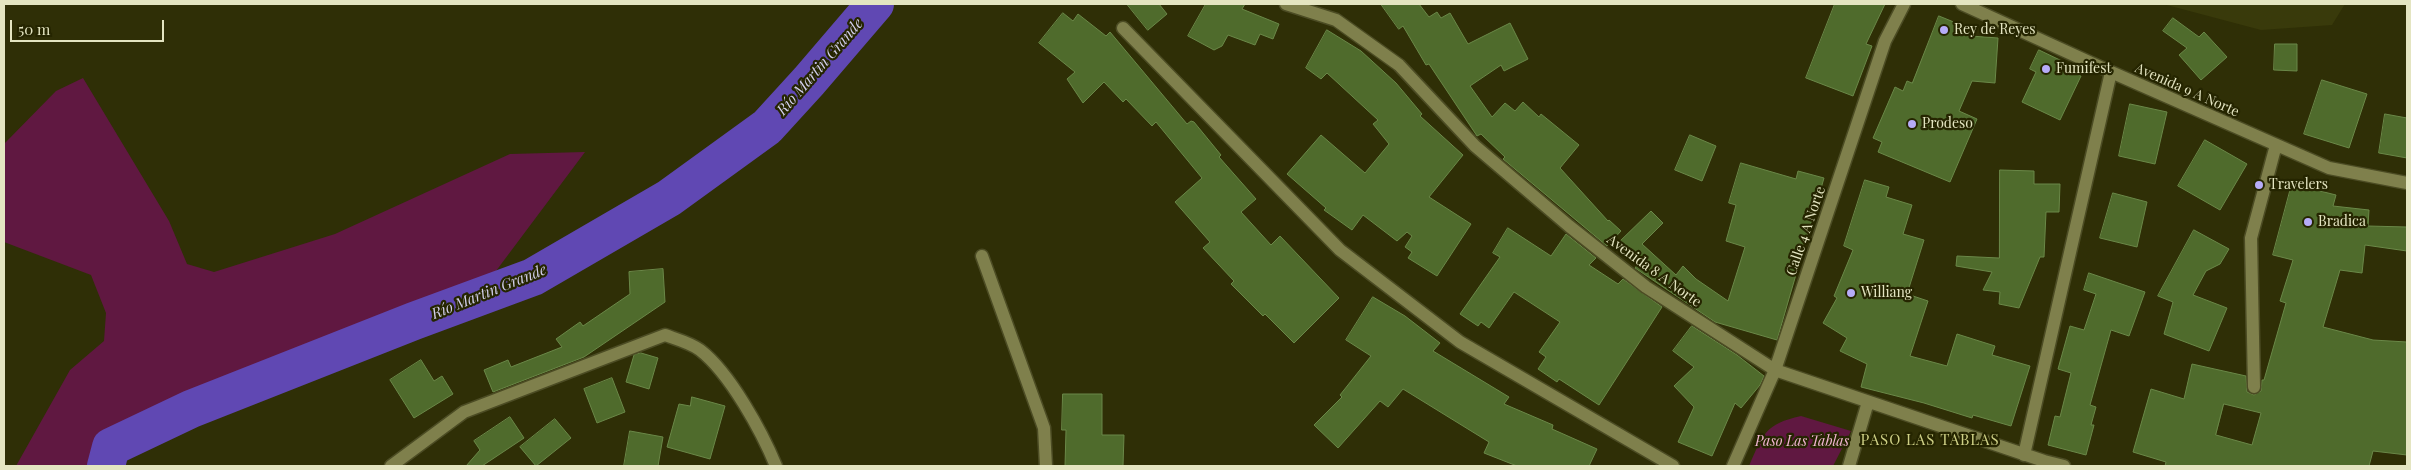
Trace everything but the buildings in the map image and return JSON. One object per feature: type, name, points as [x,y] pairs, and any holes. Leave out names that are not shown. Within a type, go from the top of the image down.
[{"type":"street","name":"Avenida 8 A Norte","points":[[1286,4],[1336,20],[1399,65],[1476,146],[1569,226],[1646,287],[1775,370],[2024,455],[2064,466]]},
{"type":"street","name":"Calle 4 A Norte","points":[[1733,466],[1775,370],[1886,41],[1904,4]]},
{"type":"street","name":"Avenida 9 A Norte","points":[[1962,4],[2110,72],[2329,168],[2407,183]]},
{"type":"street","points":[[1123,28],[1340,250],[1460,342],[1673,466]]},
{"type":"street","points":[[2024,455],[2110,72]]},
{"type":"street","points":[[2254,387],[2251,238],[2276,145]]},
{"type":"street","points":[[982,256],[1044,428],[1046,466]]},
{"type":"street","points":[[391,466],[464,412],[665,335],[700,350],[730,383],[765,439],[776,466]]},
{"type":"street","points":[[1848,466],[1868,402]]},
{"type":"shaded area","points":[[2163,4],[2345,4],[2332,25],[2261,30]]},
{"type":"green space","points":[[83,78],[169,221],[187,264],[214,272],[335,234],[510,154],[585,152],[487,283],[109,443],[116,466],[16,466],[70,370],[104,341],[106,313],[91,275],[4,242],[4,144],[56,91]]},
{"type":"green space","name":"Paso Las Tablas","points":[[1801,416],[1851,431],[1833,466],[1749,466],[1762,438],[1772,427]]},
{"type":"waterway","name":"Río Martin Grande","points":[[106,466],[111,447],[191,409],[414,321],[533,277],[669,198],[767,127],[875,4]]},
{"type":"place","name":"Rey de Reyes","points":[[1944,30]]},
{"type":"place","name":"Fumifest","points":[[2046,69]]},
{"type":"place","name":"Prodeso","points":[[1912,124]]},
{"type":"place","name":"Travelers","points":[[2259,185]]},
{"type":"place","name":"Bradica","points":[[2308,222]]},
{"type":"place","name":"Williang","points":[[1851,293]]},
{"type":"district","name":"PASO LAS TABLAS","points":[[1930,440]]}]
